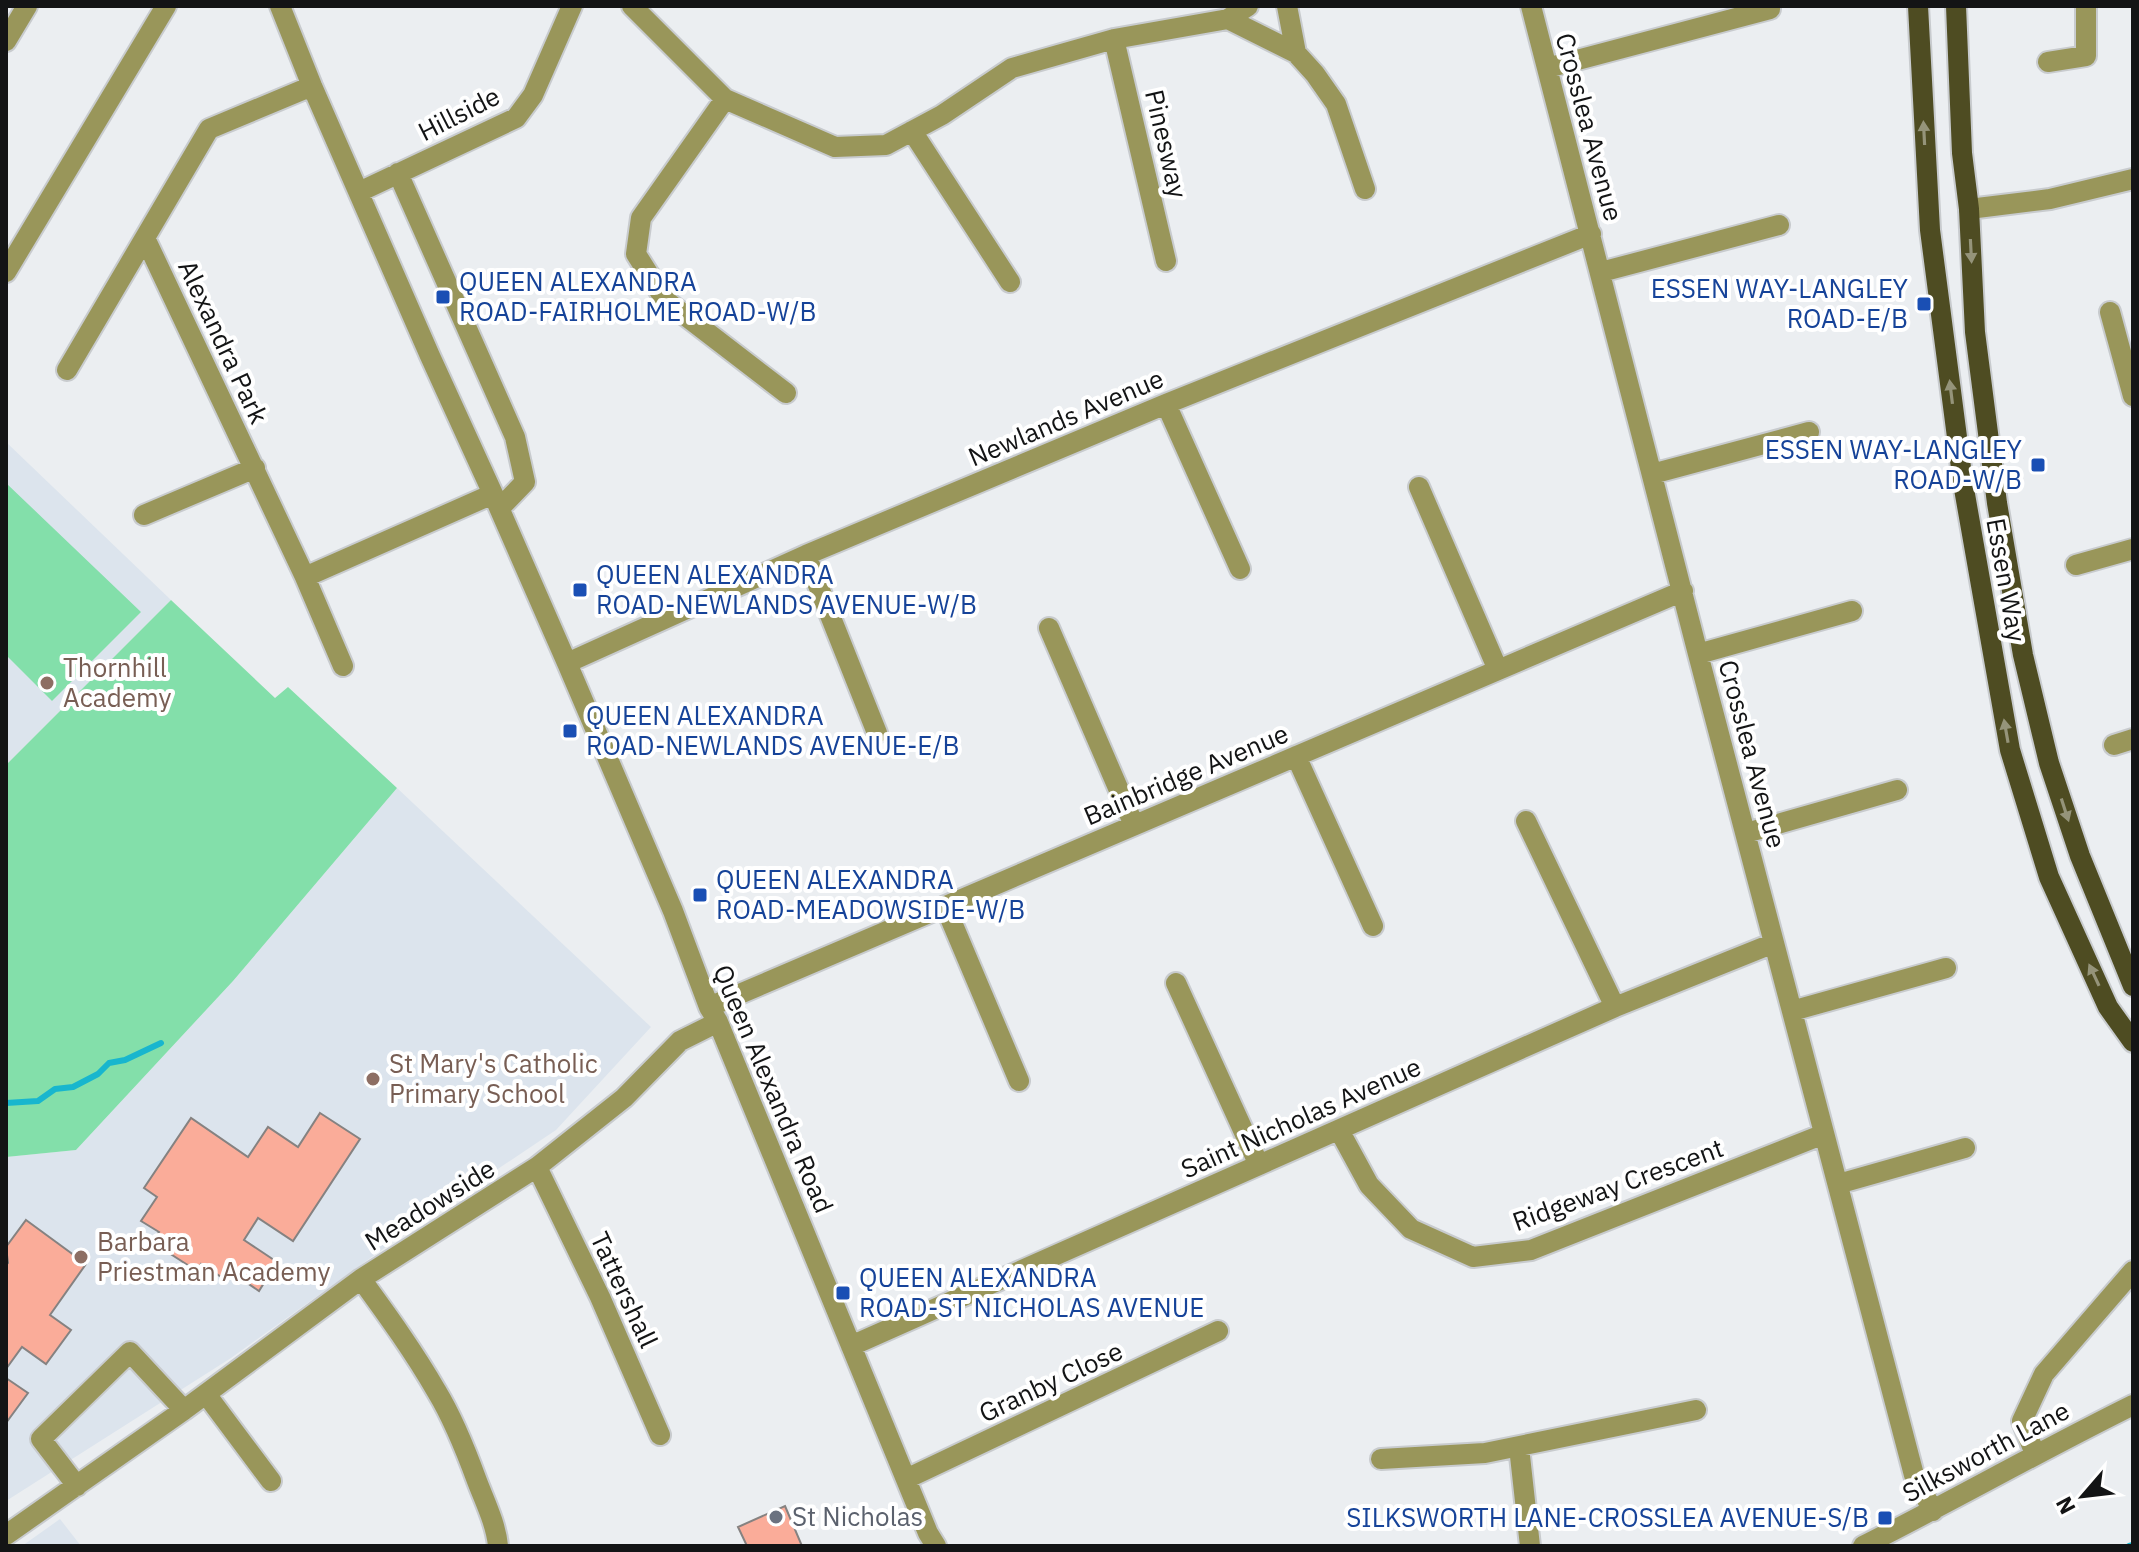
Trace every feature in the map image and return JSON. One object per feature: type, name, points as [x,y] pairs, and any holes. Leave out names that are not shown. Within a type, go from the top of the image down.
[{"type":"main road","name":"Essen Way","points":[[1918,6],[1930,230],[1963,483],[2010,750],[2049,877],[2108,1007],[2133,1042]]},
{"type":"main road","name":"Essen Way","points":[[1956,6],[1962,153],[1969,209],[1975,332],[1997,503],[2023,655],[2049,763],[2076,842],[2133,986]]},
{"type":"street","points":[[6,41],[27,6]]},
{"type":"street","points":[[6,272],[166,6]]},
{"type":"street","name":"Queen Alexandra Road","points":[[280,6],[312,86],[673,911],[931,1542]]},
{"type":"street","name":"Hillside","points":[[359,192],[516,118],[533,95],[572,6]]},
{"type":"street","points":[[632,6],[725,99],[835,147],[886,145],[942,115],[1012,68],[1114,39],[1228,19],[1248,6]]},
{"type":"street","points":[[1287,6],[1296,53]]},
{"type":"street","name":"Crosslea Avenue","points":[[1531,6],[1914,1475],[1933,1511]]},
{"type":"street","points":[[2048,62],[2086,56],[2086,6]]},
{"type":"street","points":[[1547,68],[1770,9]]},
{"type":"street","points":[[1228,19],[1296,53],[1315,74],[1336,104],[1365,189]]},
{"type":"street","name":"Pinesway","points":[[1114,39],[1166,261]]},
{"type":"street","name":"Alexandra Park","points":[[67,370],[209,129],[312,86]]},
{"type":"street","points":[[725,99],[641,218],[636,254],[665,300],[786,393]]},
{"type":"street","points":[[912,131],[1010,282]]},
{"type":"street","points":[[305,577],[496,501],[525,482],[515,437],[398,173]]},
{"type":"street","points":[[1969,209],[2050,199],[2133,179]]},
{"type":"street","points":[[1601,272],[1779,225]]},
{"type":"street","name":"Newlands Avenue","points":[[567,663],[806,555],[1166,404],[1591,234]]},
{"type":"street","name":"Alexandra Park","points":[[145,238],[255,468],[343,666]]},
{"type":"street","points":[[2110,312],[2130,371],[2133,396]]},
{"type":"street","points":[[1166,404],[1240,569]]},
{"type":"street","points":[[1652,474],[1809,432]]},
{"type":"street","points":[[144,515],[255,468]]},
{"type":"street","points":[[1419,487],[1498,670]]},
{"type":"street","points":[[2076,565],[2133,549]]},
{"type":"street","points":[[806,555],[877,733]]},
{"type":"street","name":"Bainbridge Avenue","points":[[713,1014],[945,906],[1683,591]]},
{"type":"street","points":[[1698,654],[1852,611]]},
{"type":"street","points":[[1049,628],[1134,825]]},
{"type":"street","points":[[1296,756],[1373,926]]},
{"type":"street","points":[[1746,833],[1897,790]]},
{"type":"street","points":[[1526,821],[1615,1007]]},
{"type":"street","points":[[945,906],[1019,1081]]},
{"type":"street","name":"Saint Nicholas Avenue","points":[[851,1346],[1615,1007],[1774,943]]},
{"type":"street","points":[[1792,1011],[1946,968]]},
{"type":"street","points":[[1176,983],[1259,1165]]},
{"type":"street","name":"Meadowside","points":[[6,1535],[184,1410],[361,1279],[537,1167],[624,1098],[680,1041],[713,1014]]},
{"type":"street","name":"Ridgeway Crescent","points":[[1339,1130],[1369,1185],[1411,1229],[1473,1257],[1531,1250],[1824,1134]]},
{"type":"street","points":[[1838,1184],[1965,1148]]},
{"type":"street","name":"Tattershall","points":[[537,1167],[600,1297],[660,1435]]},
{"type":"street","points":[[2035,1454],[2022,1421],[2044,1374],[2133,1271]]},
{"type":"street","points":[[361,1279],[439,1394],[461,1440],[498,1546]]},
{"type":"street","name":"Granby Close","points":[[906,1479],[1218,1331]]},
{"type":"street","points":[[77,1486],[41,1439],[130,1352],[184,1410]]},
{"type":"street","points":[[206,1394],[271,1481]]},
{"type":"street","name":"Silksworth Lane","points":[[1863,1546],[2133,1405]]},
{"type":"street","points":[[1381,1459],[1485,1453],[1696,1410]]},
{"type":"street","points":[[1519,1447],[1530,1546]]},
{"type":"shaded area","name":"Thornhill Academy","points":[[6,442],[171,600],[6,765]]},
{"type":"shaded area","name":"St Mary's Catholic Primary School","points":[[397,788],[651,1027],[556,1130],[450,1201],[231,1358],[6,1501],[6,1157],[76,1150],[233,981]]},
{"type":"shaded area","points":[[60,1519],[81,1546],[22,1546]]},
{"type":"green space","points":[[6,483],[141,612],[52,701],[6,655]]},
{"type":"green space","points":[[171,600],[275,698],[288,687],[397,788],[233,981],[76,1150],[6,1157],[6,765]]},
{"type":"building","name":"St Mary's Catholic Primary School","points":[[320,1113],[360,1139],[293,1241],[258,1218],[244,1240],[277,1262],[259,1291],[228,1270],[223,1278],[201,1264],[197,1271],[152,1242],[159,1232],[141,1221],[157,1197],[144,1188],[191,1118],[248,1157],[268,1127],[298,1147]]},
{"type":"building","points":[[26,1220],[86,1264],[50,1315],[71,1330],[46,1364],[22,1347],[6,1369],[6,1247]]},
{"type":"building","points":[[6,1378],[28,1393],[6,1423]]},
{"type":"building","name":"St Nicholas","points":[[785,1506],[802,1546],[747,1546],[738,1527]]},
{"type":"waterway","points":[[6,1103],[38,1101],[55,1089],[73,1087],[98,1074],[109,1063],[125,1060],[161,1043]]},
{"type":"waterway","points":[[2129,1546],[2133,1545]]},
{"type":"place","name":"QUEEN ALEXANDRA ROAD-FAIRHOLME ROAD-W/B","points":[[443,297]]},
{"type":"place","name":"ESSEN WAY-LANGLEY ROAD-E/B","points":[[1924,304]]},
{"type":"place","name":"ESSEN WAY-LANGLEY ROAD-W/B","points":[[2038,465]]},
{"type":"place","name":"QUEEN ALEXANDRA ROAD-NEWLANDS AVENUE-W/B","points":[[580,590]]},
{"type":"place","name":"Thornhill Academy","points":[[47,683]]},
{"type":"place","name":"QUEEN ALEXANDRA ROAD-NEWLANDS AVENUE-E/B","points":[[570,731]]},
{"type":"place","name":"QUEEN ALEXANDRA ROAD-MEADOWSIDE-W/B","points":[[700,895]]},
{"type":"place","name":"St Mary's Catholic Primary School","points":[[373,1079]]},
{"type":"place","name":"Barbara Priestman Academy","points":[[81,1257]]},
{"type":"place","name":"QUEEN ALEXANDRA ROAD-ST NICHOLAS AVENUE","points":[[843,1293]]},
{"type":"place","name":"St Nicholas","points":[[776,1517]]},
{"type":"place","name":"SILKSWORTH LANE-CROSSLEA AVENUE-S/B","points":[[1885,1518]]}]
